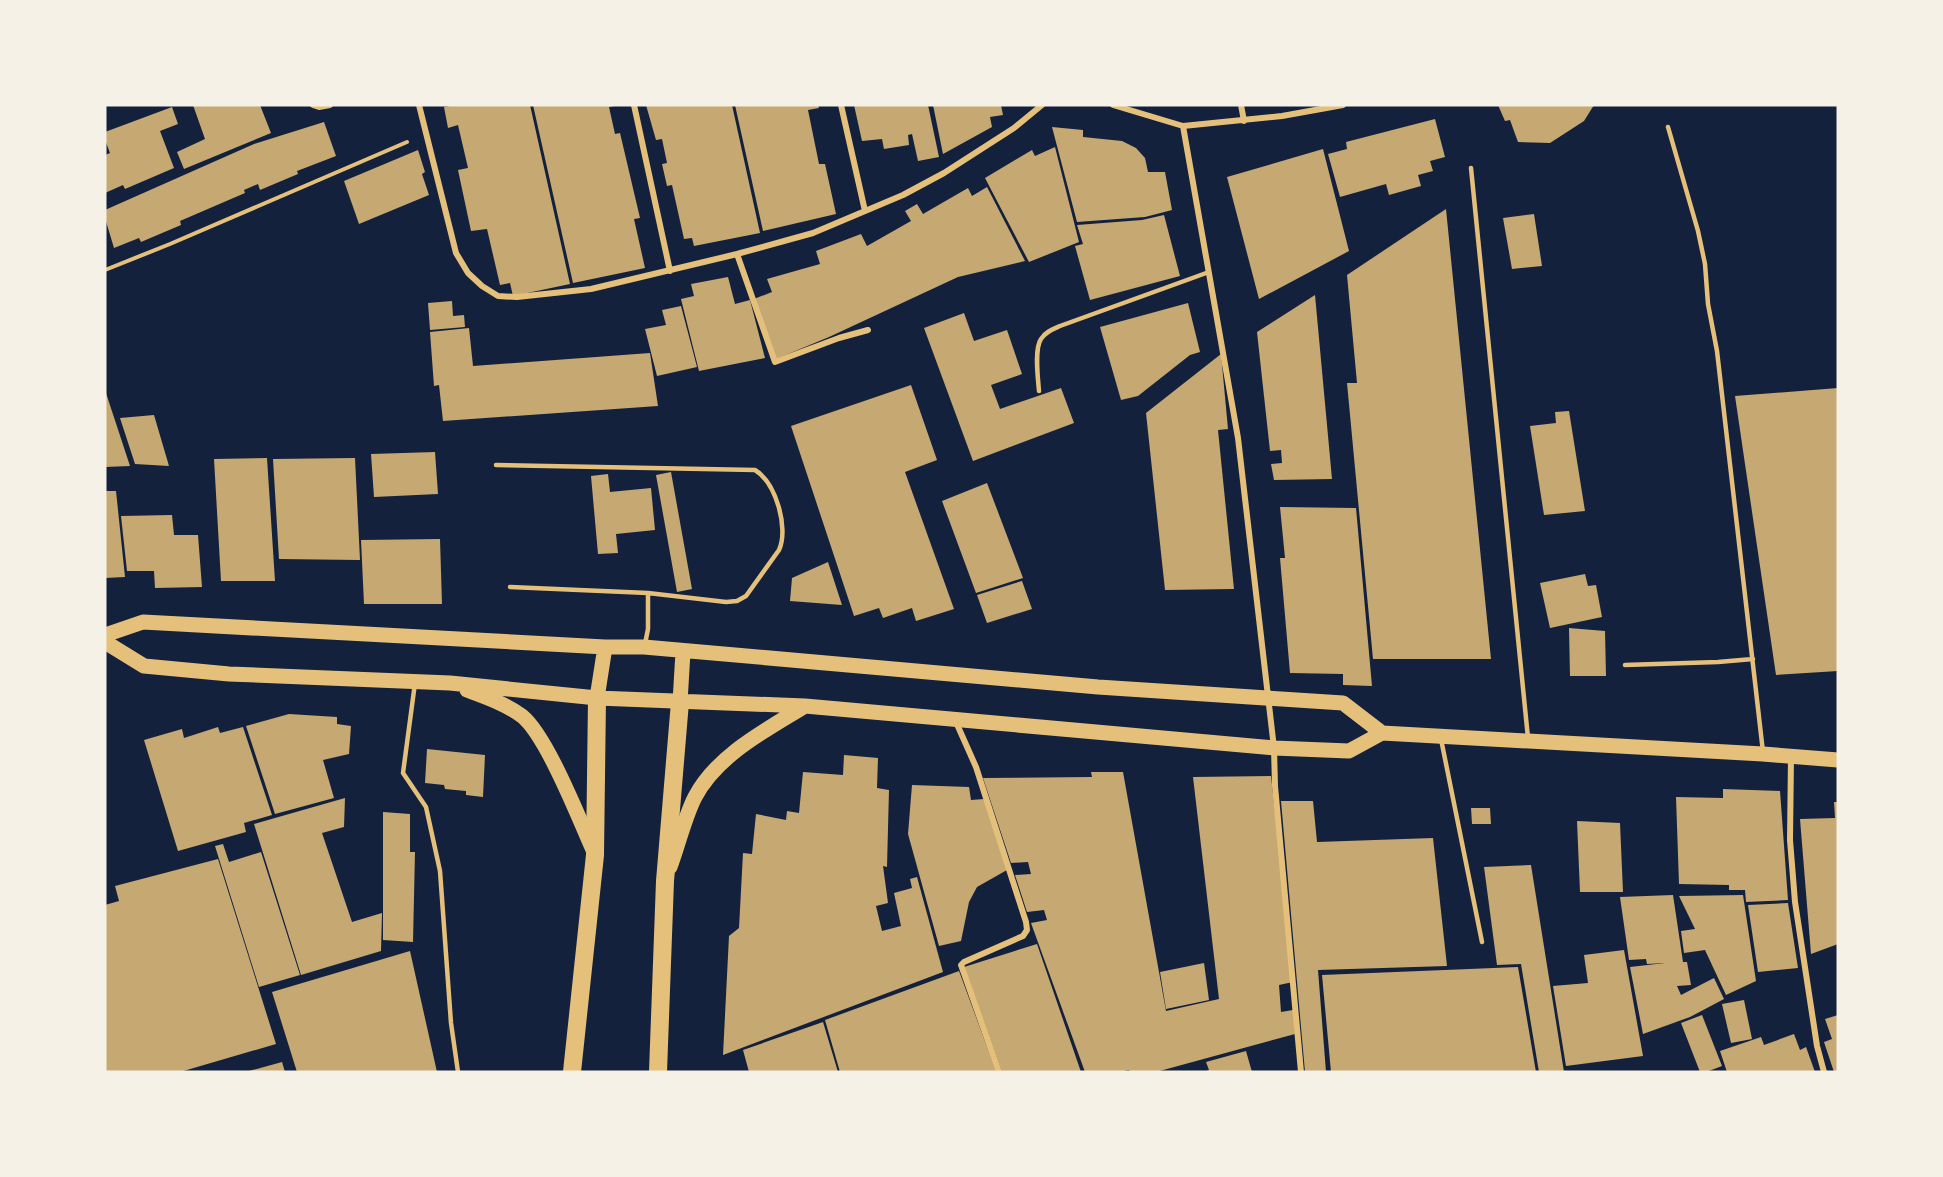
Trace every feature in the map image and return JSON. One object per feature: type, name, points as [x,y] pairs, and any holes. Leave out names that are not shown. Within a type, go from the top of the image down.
[{"type":"highway","points":[[572,1072],[595,855],[597,698]]},
{"type":"highway","points":[[660,1071],[665,881],[680,702]]},
{"type":"main road","points":[[105,634],[143,622],[605,647],[644,647],[1098,687],[1342,703],[1382,732],[1838,760]]},
{"type":"main road","points":[[105,642],[144,666],[229,674],[450,683],[597,698],[805,706],[1274,748],[1349,751],[1382,732]]},
{"type":"main road","points":[[597,698],[605,647]]},
{"type":"main road","points":[[680,702],[683,652]]},
{"type":"main road","points":[[450,683],[502,704],[524,718],[542,742],[595,855]]},
{"type":"main road","points":[[665,881],[695,797],[717,766],[744,745],[805,706]]},
{"type":"street","points":[[313,105],[319,107],[330,105]]},
{"type":"street","points":[[419,105],[456,253],[468,273],[482,286],[498,296],[517,297],[591,289],[737,254],[813,232],[903,195],[944,173],[1014,128],[1042,105]]},
{"type":"street","points":[[634,105],[670,271]]},
{"type":"street","points":[[841,105],[865,212]]},
{"type":"street","points":[[1113,105],[1183,126],[1244,121],[1342,105]]},
{"type":"street","points":[[1241,105],[1244,121]]},
{"type":"street","points":[[1183,126],[1238,438],[1274,748],[1275,786],[1301,1072]]},
{"type":"street","points":[[737,254],[775,362],[839,338],[868,330]]},
{"type":"street","points":[[954,719],[984,789],[1026,922],[1027,930],[1023,936],[964,962],[962,965],[999,1072]]},
{"type":"street","points":[[1791,756],[1790,840],[1795,902],[1817,1046],[1824,1072]]},
{"type":"lane","points":[[1668,127],[1698,231],[1705,264],[1763,754]]},
{"type":"lane","points":[[1471,168],[1528,741]]},
{"type":"lane","points":[[1039,391],[1037,347],[1048,332],[1209,272]]},
{"type":"lane","points":[[496,465],[755,470],[773,490],[783,531],[783,541],[779,550],[746,596],[737,601],[726,602],[648,593],[510,587]]},
{"type":"lane","points":[[644,647],[648,629],[648,593]]},
{"type":"lane","points":[[1625,665],[1753,659]]},
{"type":"lane","points":[[416,681],[403,773],[426,807],[440,871],[451,1023],[458,1072]]},
{"type":"lane","points":[[1441,736],[1482,942]]},
{"type":"path","points":[[105,270],[426,133]]},
{"type":"building","points":[[193,105],[260,105],[271,133],[184,169],[177,152],[205,139]]},
{"type":"building","points":[[530,105],[570,284],[513,296],[510,283],[500,285],[487,229],[471,231],[458,170],[468,168],[458,125],[448,128],[444,107]]},
{"type":"building","points":[[533,105],[614,105],[609,107],[615,134],[620,133],[640,218],[634,219],[645,268],[573,283]]},
{"type":"building","points":[[646,105],[732,105],[760,233],[694,246],[692,238],[684,239],[672,185],[667,186],[662,164],[667,163],[662,139],[656,140]]},
{"type":"building","points":[[735,105],[818,105],[819,108],[808,110],[819,164],[825,164],[836,214],[763,231]]},
{"type":"building","points":[[854,105],[928,105],[939,157],[918,161],[912,134],[908,135],[909,145],[884,149],[882,139],[862,141]]},
{"type":"building","points":[[933,105],[1001,105],[1003,115],[990,117],[992,127],[943,154]]},
{"type":"building","points":[[1498,105],[1594,105],[1584,121],[1550,143],[1518,142],[1510,120],[1505,121]]},
{"type":"building","points":[[172,107],[178,124],[160,131],[174,168],[125,189],[123,185],[105,193],[105,155],[110,153],[105,140],[105,132]]},
{"type":"building","points":[[1435,119],[1445,157],[1430,161],[1433,171],[1418,175],[1421,186],[1389,195],[1386,184],[1340,197],[1328,154],[1347,149],[1346,142]]},
{"type":"building","points":[[324,122],[336,156],[297,171],[298,174],[260,190],[258,184],[244,190],[245,193],[180,221],[181,225],[141,242],[139,238],[114,248],[105,218],[105,210],[254,144]]},
{"type":"building","points":[[1052,127],[1083,130],[1083,137],[1122,141],[1136,148],[1145,158],[1148,172],[1165,172],[1172,210],[1145,217],[1077,222]]},
{"type":"building","points":[[1055,147],[1079,242],[1029,262],[985,178],[1032,150],[1035,156]]},
{"type":"building","points":[[1323,149],[1349,251],[1259,299],[1227,177]]},
{"type":"building","points":[[418,150],[425,172],[422,174],[429,195],[359,224],[344,181]]},
{"type":"building","points":[[987,187],[1025,261],[958,277],[776,359],[754,299],[772,292],[767,279],[820,264],[816,251],[861,234],[867,246],[911,221],[905,211],[917,204],[923,214],[968,188],[972,196]]},
{"type":"building","points":[[1446,209],[1491,659],[1373,659],[1347,383],[1357,383],[1347,275]]},
{"type":"building","points":[[1534,214],[1542,266],[1512,269],[1503,218]]},
{"type":"building","points":[[1164,215],[1180,276],[1090,300],[1075,246],[1083,244],[1077,225],[1142,220]]},
{"type":"building","points":[[728,277],[735,304],[750,300],[765,358],[699,371],[681,299],[694,296],[691,284]]},
{"type":"building","points":[[1315,295],[1332,479],[1274,480],[1271,464],[1282,463],[1281,450],[1270,451],[1257,332]]},
{"type":"building","points":[[452,301],[453,316],[464,315],[465,327],[430,330],[428,303]]},
{"type":"building","points":[[1188,303],[1200,352],[1190,355],[1138,396],[1121,400],[1100,327]]},
{"type":"building","points":[[681,306],[697,367],[657,376],[645,329],[666,325],[662,310]]},
{"type":"building","points":[[964,313],[974,341],[1007,330],[1022,374],[991,385],[1000,409],[1061,388],[1074,423],[973,461],[924,328]]},
{"type":"building","points":[[469,328],[473,366],[650,353],[658,406],[443,421],[439,385],[434,386],[430,332]]},
{"type":"building","points":[[1221,354],[1228,429],[1218,430],[1234,589],[1165,590],[1146,413]]},
{"type":"building","points":[[911,385],[937,460],[905,472],[954,609],[916,621],[912,608],[883,618],[879,608],[854,616],[791,426]]},
{"type":"building","points":[[1838,388],[1838,671],[1776,675],[1735,396]]},
{"type":"building","points":[[105,390],[130,466],[105,467]]},
{"type":"building","points":[[1569,411],[1585,511],[1544,515],[1530,426],[1556,423],[1555,412]]},
{"type":"building","points":[[154,415],[169,466],[135,464],[120,418]]},
{"type":"building","points":[[435,452],[438,494],[374,497],[371,454]]},
{"type":"building","points":[[267,458],[275,581],[221,581],[214,459]]},
{"type":"building","points":[[355,458],[360,560],[279,559],[273,459]]},
{"type":"building","points":[[671,472],[692,589],[677,592],[656,475]]},
{"type":"building","points":[[608,474],[610,492],[651,488],[655,530],[616,534],[618,553],[598,554],[591,476]]},
{"type":"building","points":[[987,483],[1023,578],[976,593],[942,501]]},
{"type":"building","points":[[105,491],[116,491],[125,577],[105,578]]},
{"type":"building","points":[[1280,507],[1356,508],[1372,686],[1343,685],[1343,674],[1290,673],[1280,558],[1285,558]]},
{"type":"building","points":[[172,515],[174,535],[198,535],[202,587],[155,588],[154,571],[127,571],[121,516]]},
{"type":"building","points":[[440,539],[442,604],[364,604],[361,540]]},
{"type":"building","points":[[828,562],[842,605],[790,601],[792,578]]},
{"type":"building","points":[[1585,574],[1588,586],[1596,585],[1602,617],[1550,628],[1540,583]]},
{"type":"building","points":[[1022,581],[1032,609],[987,623],[977,595]]},
{"type":"building","points":[[1569,628],[1605,631],[1606,676],[1570,676]]},
{"type":"building","points":[[289,714],[337,717],[337,724],[351,726],[349,754],[323,760],[334,798],[275,814],[246,726]]},
{"type":"building","points":[[218,727],[220,733],[243,727],[272,815],[244,823],[246,832],[178,851],[144,740],[182,729],[184,738]]},
{"type":"building","points":[[427,749],[485,755],[483,797],[466,795],[466,791],[445,789],[444,785],[425,783]]},
{"type":"building","points":[[844,755],[878,758],[877,788],[889,790],[887,867],[883,866],[888,903],[876,906],[882,931],[901,926],[894,893],[912,888],[910,879],[917,877],[943,972],[723,1055],[729,936],[739,928],[743,853],[752,854],[756,814],[786,820],[787,811],[799,813],[803,772],[843,775]]},
{"type":"building","points":[[1091,772],[1123,772],[1166,1011],[1219,999],[1193,777],[1271,776],[1293,982],[1279,985],[1281,1012],[1293,1010],[1295,1034],[1156,1072],[1130,1072],[1129,1070],[1085,1072],[1031,923],[1047,920],[1044,910],[1027,912],[1015,875],[1031,874],[1028,862],[1011,863],[983,778],[1092,777]]},
{"type":"building","points":[[912,785],[969,787],[971,800],[984,799],[1007,870],[977,887],[969,902],[961,941],[939,946],[908,834]]},
{"type":"building","points":[[1723,789],[1780,791],[1788,900],[1746,902],[1745,890],[1729,890],[1729,885],[1679,884],[1676,797],[1723,798]]},
{"type":"building","points":[[345,798],[344,827],[322,833],[352,922],[382,913],[381,951],[301,975],[254,824]]},
{"type":"building","points":[[1281,801],[1313,801],[1317,842],[1433,838],[1447,966],[1318,970],[1326,1072],[1305,1072]]},
{"type":"building","points":[[1834,802],[1838,802],[1838,944],[1811,954],[1800,819],[1835,818]]},
{"type":"building","points":[[1471,808],[1490,808],[1491,824],[1472,824]]},
{"type":"building","points":[[383,812],[410,814],[410,852],[415,852],[413,942],[383,940]]},
{"type":"building","points":[[1577,821],[1620,823],[1623,892],[1580,892]]},
{"type":"building","points":[[223,844],[229,862],[261,852],[300,975],[259,987],[215,846]]},
{"type":"building","points":[[218,859],[276,1044],[180,1072],[105,1072],[105,905],[119,901],[115,886]]},
{"type":"building","points":[[1531,865],[1564,1072],[1539,1072],[1521,964],[1497,965],[1484,867]]},
{"type":"building","points":[[1673,895],[1683,962],[1687,962],[1691,985],[1677,986],[1681,995],[1714,978],[1724,999],[1690,1017],[1643,1034],[1630,967],[1665,963],[1647,964],[1646,959],[1629,960],[1620,897]]},
{"type":"building","points":[[1743,895],[1756,981],[1726,995],[1705,950],[1684,953],[1681,931],[1695,929],[1679,896]]},
{"type":"building","points":[[1788,903],[1798,968],[1758,972],[1748,905]]},
{"type":"building","points":[[1037,944],[1081,1072],[1002,1072],[964,967]]},
{"type":"building","points":[[1624,950],[1643,1056],[1566,1066],[1553,986],[1588,983],[1584,955]]},
{"type":"building","points":[[410,951],[437,1072],[297,1072],[272,992]]},
{"type":"building","points":[[1204,963],[1209,1000],[1166,1009],[1160,972]]},
{"type":"building","points":[[1518,967],[1536,1072],[1331,1072],[1322,975]]},
{"type":"building","points":[[959,971],[996,1071],[840,1072],[825,1020]]},
{"type":"building","points":[[1744,1000],[1752,1039],[1731,1043],[1722,1004]]},
{"type":"building","points":[[1702,1015],[1722,1066],[1706,1072],[1700,1072],[1681,1023]]},
{"type":"building","points":[[1838,1015],[1838,1071],[1834,1072],[1824,1042],[1832,1039],[1825,1019]]},
{"type":"building","points":[[823,1022],[838,1072],[749,1072],[743,1050]]},
{"type":"building","points":[[1794,1034],[1800,1050],[1806,1047],[1815,1072],[1727,1072],[1720,1051],[1761,1037],[1764,1045]]},
{"type":"building","points":[[1246,1051],[1252,1072],[1204,1072],[1209,1070],[1206,1062]]},
{"type":"building","points":[[282,1062],[285,1072],[249,1072],[249,1071]]}]
